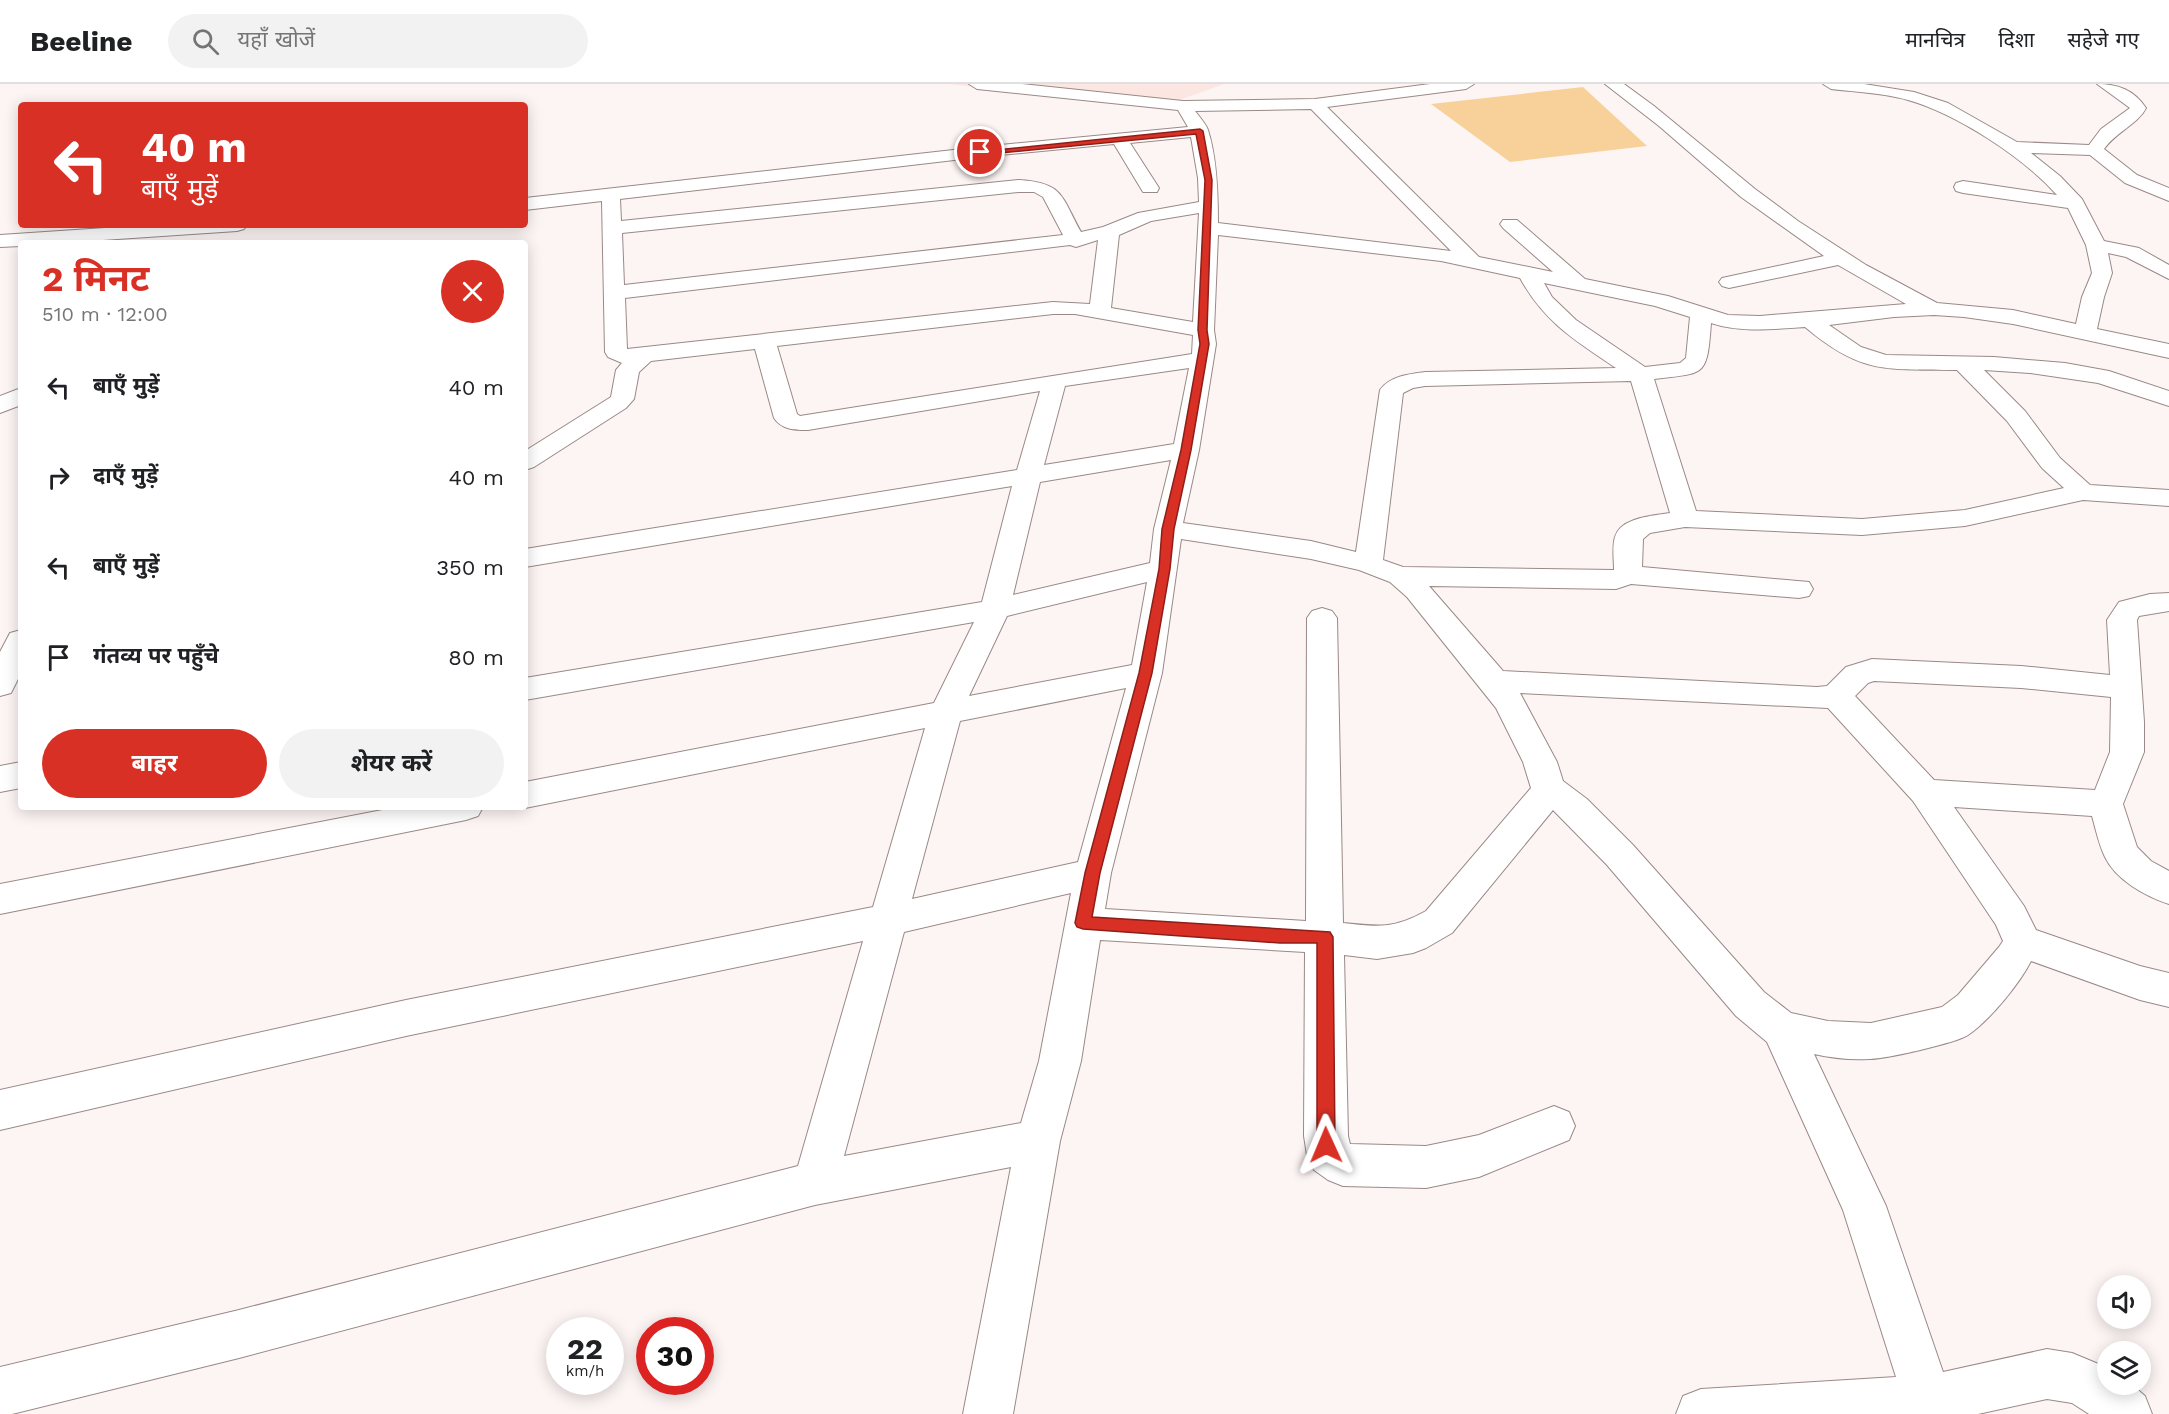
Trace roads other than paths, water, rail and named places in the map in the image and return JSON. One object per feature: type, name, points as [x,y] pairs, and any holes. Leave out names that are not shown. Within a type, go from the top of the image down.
[{"type":"street","points":[[977,84],[1186,113],[1315,104],[1466,84]]},
{"type":"street","points":[[1613,84],[1669,126],[1782,219],[1890,288],[1934,309]]},
{"type":"street","points":[[1831,84],[1924,99],[1942,106],[2013,147],[2044,171],[2075,203],[2096,245],[2102,273],[2093,297],[2085,334]]},
{"type":"street","points":[[2094,150],[2107,133],[2135,114],[2138,108],[2134,102],[2105,84]]},
{"type":"street","points":[[528,204],[980,152],[1119,139],[1186,113],[1219,88]]},
{"type":"street","points":[[1315,104],[1472,261]]},
{"type":"street","points":[[988,1414],[1038,1141],[1060,1061],[1092,873],[1146,673],[1164,569],[1168,529],[1186,450],[1202,344],[1209,180],[1186,113]]},
{"type":"street","points":[[1119,139],[1150,188]]},
{"type":"street","points":[[2013,147],[2094,150],[2131,179],[2169,195]]},
{"type":"street","points":[[613,228],[1019,186],[1037,187],[1050,193],[1076,241]]},
{"type":"street","points":[[1963,187],[2075,203]]},
{"type":"street","points":[[611,195],[616,352],[626,357],[642,357],[764,340],[1053,308],[1075,308],[1100,312],[1202,344]]},
{"type":"street","points":[[614,293],[1076,241],[1109,232],[1125,222],[1148,214],[1208,217],[1305,238],[1472,261],[1580,286],[1660,301],[1738,322],[1810,320],[1934,309],[2013,317],[2169,351]]},
{"type":"street","points":[[1510,224],[1580,286]]},
{"type":"street","points":[[34,240],[138,237],[212,228]]},
{"type":"street","points":[[1100,312],[1109,232]]},
{"type":"street","points":[[0,241],[18,240]]},
{"type":"street","points":[[2096,245],[2132,252],[2169,273]]},
{"type":"street","points":[[1729,282],[1843,258]]},
{"type":"street","points":[[1528,273],[1543,300],[1568,325],[1641,374],[1685,519]]},
{"type":"street","points":[[1368,564],[1392,390],[1406,382],[1425,379],[1641,374],[1685,369],[1693,365],[1697,358],[1701,313]]},
{"type":"street","points":[[1810,320],[1840,345],[1864,358],[1886,362],[2029,364],[2066,368],[2101,375],[2169,399]]},
{"type":"street","points":[[764,340],[786,418],[795,423],[808,423],[1055,381],[1202,344]]},
{"type":"street","points":[[528,460],[622,399],[628,370],[642,357]]},
{"type":"street","points":[[1963,363],[2016,416],[2051,464],[2083,492]]},
{"type":"street","points":[[815,1183],[946,712],[995,609],[1028,476],[1055,381]]},
{"type":"street","points":[[0,406],[18,396]]},
{"type":"street","points":[[528,558],[1186,450]]},
{"type":"street","points":[[1628,575],[1629,536],[1642,526],[1685,519],[1862,527],[1965,518],[2083,492],[2169,498]]},
{"type":"street","points":[[1168,529],[1311,550],[1368,564],[1400,576],[1417,590],[1494,681],[1515,713],[1540,762],[1548,788],[1575,808],[1620,855],[1750,1004],[1781,1029],[1864,1206],[1928,1407]]},
{"type":"street","points":[[528,688],[995,609],[1164,569]]},
{"type":"street","points":[[1400,576],[1616,580],[1628,575],[1799,589]]},
{"type":"street","points":[[2169,602],[2150,603],[2129,609],[2122,620],[2128,722],[2127,752],[2106,804],[2121,854],[2138,871],[2169,889]]},
{"type":"street","points":[[1322,618],[1326,1145],[1329,1155],[1343,1165],[1426,1167],[1442,1165],[1479,1156],[1554,1126]]},
{"type":"street","points":[[0,643],[18,640]]},
{"type":"street","points":[[0,685],[18,646]]},
{"type":"street","points":[[1494,681],[1817,698],[1836,696],[1857,675],[1872,670],[2020,676],[2125,687]]},
{"type":"street","points":[[528,794],[1146,673]]},
{"type":"street","points":[[1836,696],[1925,792],[2011,917],[2022,941],[2140,983],[2169,990]]},
{"type":"street","points":[[0,779],[18,776]]},
{"type":"street","points":[[1083,923],[1325,937],[1377,943],[1413,937],[1439,922],[1539,804],[1548,788]]},
{"type":"street","points":[[1925,792],[2106,804]]},
{"type":"street","points":[[0,899],[451,810]]},
{"type":"street","points":[[0,1110],[406,1018],[888,920],[1092,873]]},
{"type":"street","points":[[1781,1029],[1828,1039],[1871,1041],[1953,1023],[1972,1007],[2013,959],[2022,941]]},
{"type":"street","points":[[0,1392],[239,1334],[815,1183],[1038,1141]]},
{"type":"street","points":[[1701,1414],[1928,1407],[2047,1374],[2072,1378],[2097,1388],[2127,1414]]}]
